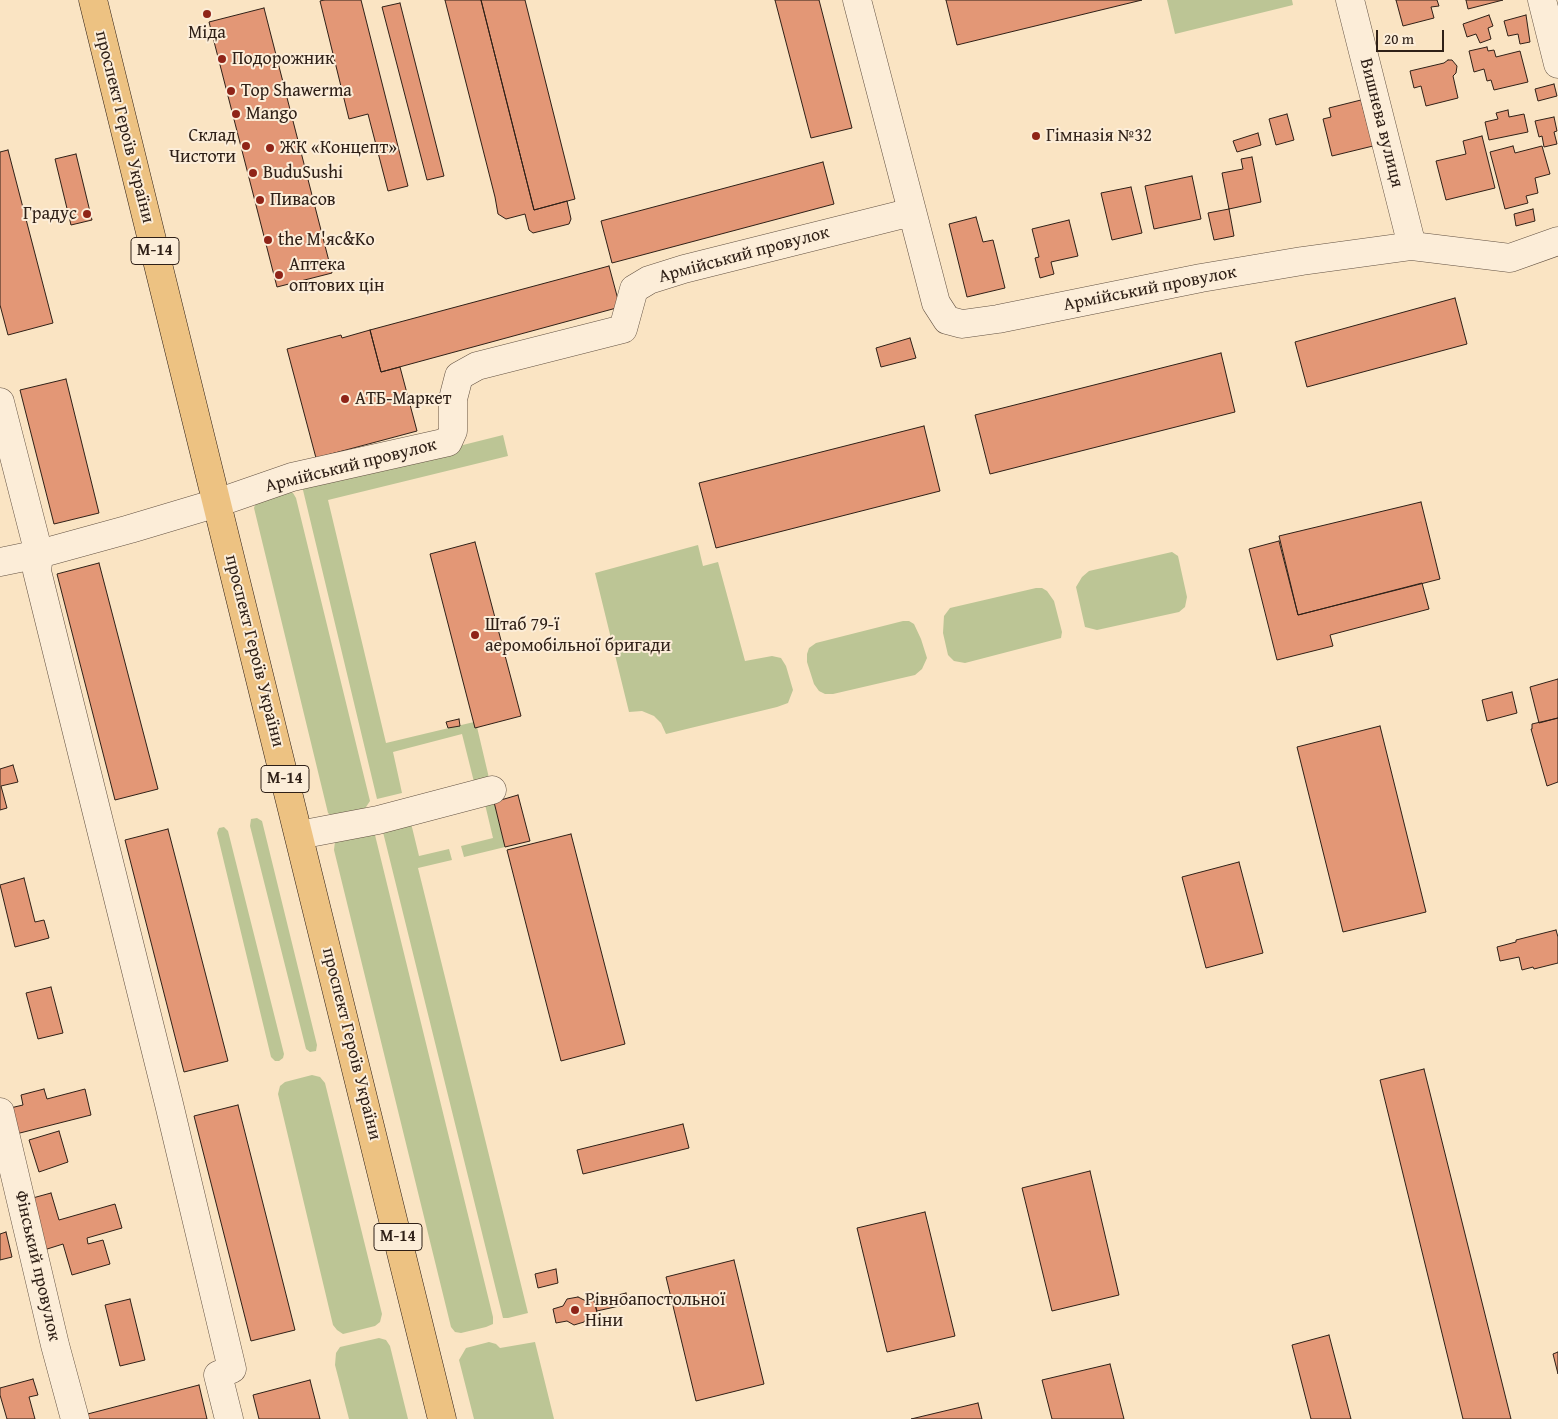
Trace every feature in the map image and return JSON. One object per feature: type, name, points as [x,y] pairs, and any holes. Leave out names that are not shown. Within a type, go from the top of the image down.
[{"type":"highway","name":"проспект Героїв України","points":[[93,0],[442,1419]]},
{"type":"street","points":[[857,0],[912,212]]},
{"type":"street","name":"Вишнева вулиця","points":[[1350,0],[1412,246]]},
{"type":"street","points":[[1542,0],[1558,64]]},
{"type":"street","name":"Армійський провулок","points":[[0,562],[39,554],[217,503],[292,477],[448,442],[453,431],[453,399],[459,376],[477,366],[623,329],[634,289],[649,280],[912,212],[936,303],[947,320],[962,324],[1008,317],[1201,278],[1302,261],[1412,246],[1510,258],[1558,241]]},
{"type":"street","points":[[0,402],[39,554],[37,571],[232,1369],[218,1375],[229,1419]]},
{"type":"street","points":[[299,835],[378,820],[492,790]]},
{"type":"street","name":"Фінський провулок","points":[[0,1112],[75,1419]]},
{"type":"green space","points":[[1167,0],[1292,0],[1293,5],[1175,34]]},
{"type":"green space","points":[[503,435],[508,456],[328,500],[386,743],[474,722],[477,727],[489,778],[474,782],[462,734],[393,752],[402,793],[377,799],[303,485]]},
{"type":"green space","points":[[287,491],[293,493],[296,498],[370,801],[364,810],[334,818],[328,813],[254,508],[256,502]]},
{"type":"green space","points":[[698,545],[703,566],[718,562],[745,661],[772,656],[781,658],[786,666],[793,690],[788,703],[777,707],[666,734],[661,723],[654,716],[642,711],[629,712],[595,573]]},
{"type":"green space","points":[[1172,552],[1178,556],[1187,597],[1185,607],[1179,612],[1097,630],[1085,627],[1076,587],[1082,577],[1089,571]]},
{"type":"green space","points":[[1042,588],[1047,591],[1054,601],[1062,632],[1061,638],[965,663],[954,661],[948,655],[943,633],[944,616],[950,608]]},
{"type":"green space","points":[[909,621],[914,624],[927,658],[922,669],[915,675],[833,694],[825,694],[819,691],[814,684],[807,662],[809,648],[816,643]]},
{"type":"green space","points":[[484,800],[494,802],[505,847],[464,857],[461,846],[493,838]]},
{"type":"green space","points":[[257,818],[262,821],[317,1045],[316,1051],[310,1052],[306,1049],[250,826],[251,819]]},
{"type":"green space","points":[[410,819],[419,856],[449,849],[452,860],[418,868],[528,1313],[508,1318],[503,1318],[382,828]]},
{"type":"green space","points":[[224,827],[228,831],[284,1054],[283,1058],[279,1061],[275,1061],[271,1057],[217,833],[219,828]]},
{"type":"green space","points":[[366,833],[375,835],[493,1317],[493,1324],[461,1333],[455,1332],[451,1327],[334,850],[335,841]]},
{"type":"green space","points":[[312,1075],[320,1077],[325,1083],[382,1314],[380,1322],[375,1326],[343,1334],[333,1325],[278,1094],[280,1086],[285,1082]]},
{"type":"green space","points":[[379,1338],[386,1340],[390,1346],[408,1419],[349,1419],[335,1365],[336,1353],[340,1347]]},
{"type":"green space","points":[[489,1342],[496,1344],[500,1348],[535,1342],[554,1419],[474,1419],[459,1360],[466,1348]]},
{"type":"building","points":[[361,0],[408,186],[388,191],[368,114],[349,119],[320,1]]},
{"type":"building","points":[[445,0],[481,0],[534,210],[567,201],[571,219],[569,224],[533,233],[529,230],[525,214],[506,219],[498,214]]},
{"type":"building","points":[[481,0],[525,0],[575,199],[534,210]]},
{"type":"building","points":[[775,0],[819,0],[852,128],[811,138]]},
{"type":"building","points":[[946,0],[1142,0],[957,45]]},
{"type":"building","points":[[1396,0],[1437,0],[1439,6],[1431,7],[1434,18],[1403,26]]},
{"type":"building","points":[[1466,0],[1503,0],[1468,9]]},
{"type":"building","points":[[400,3],[444,176],[427,180],[382,7]]},
{"type":"building","name":"ЖК «Концепт»","points":[[264,8],[332,273],[277,287],[209,22]]},
{"type":"building","points":[[1489,15],[1493,26],[1488,28],[1491,39],[1480,43],[1476,34],[1467,37],[1463,24]]},
{"type":"building","points":[[1526,15],[1530,42],[1520,44],[1518,34],[1508,36],[1504,21]]},
{"type":"building","points":[[1487,47],[1488,51],[1494,50],[1496,57],[1520,51],[1528,82],[1494,90],[1491,80],[1487,81],[1484,69],[1474,72],[1469,51]]},
{"type":"building","points":[[1452,60],[1457,66],[1456,73],[1453,76],[1458,98],[1426,106],[1421,86],[1414,88],[1410,71],[1444,63]]},
{"type":"building","points":[[1554,84],[1557,96],[1538,101],[1535,89]]},
{"type":"building","points":[[1361,100],[1373,146],[1332,156],[1323,119],[1331,117],[1329,108]]},
{"type":"building","points":[[1508,110],[1509,117],[1524,114],[1528,132],[1489,140],[1485,122],[1498,119],[1496,113]]},
{"type":"building","points":[[1287,114],[1294,140],[1276,145],[1269,119]]},
{"type":"building","points":[[1554,117],[1557,131],[1554,132],[1557,144],[1544,147],[1542,136],[1539,137],[1535,121]]},
{"type":"building","points":[[1258,133],[1261,145],[1237,152],[1233,141]]},
{"type":"building","points":[[1482,136],[1495,188],[1446,200],[1436,161],[1466,154],[1463,141]]},
{"type":"building","points":[[1513,146],[1515,153],[1542,146],[1550,174],[1535,178],[1538,193],[1526,196],[1528,203],[1505,209],[1490,152]]},
{"type":"building","points":[[8,150],[53,323],[8,335],[0,305],[0,152]]},
{"type":"building","points":[[76,154],[92,220],[71,225],[55,159]]},
{"type":"building","points":[[1252,157],[1261,202],[1229,209],[1222,173],[1243,169],[1241,159]]},
{"type":"building","points":[[823,162],[834,204],[612,263],[601,221]]},
{"type":"building","points":[[1192,176],[1201,219],[1154,229],[1145,186]]},
{"type":"building","points":[[1131,187],[1142,233],[1112,240],[1101,193]]},
{"type":"building","points":[[1229,209],[1234,236],[1214,240],[1208,213]]},
{"type":"building","points":[[1533,209],[1535,221],[1516,226],[1514,214]]},
{"type":"building","points":[[976,217],[983,242],[993,240],[1005,288],[967,297],[949,224]]},
{"type":"building","points":[[1069,220],[1078,256],[1051,262],[1054,274],[1040,278],[1035,258],[1039,257],[1032,229]]},
{"type":"building","points":[[609,266],[620,307],[381,372],[370,330]]},
{"type":"building","points":[[1455,298],[1467,344],[1307,387],[1295,342]]},
{"type":"building","points":[[370,330],[381,372],[400,367],[417,431],[316,458],[287,349],[341,335],[342,338]]},
{"type":"building","points":[[910,338],[916,358],[881,367],[876,348]]},
{"type":"building","points":[[1221,353],[1235,412],[990,474],[975,415]]},
{"type":"building","points":[[66,379],[99,513],[54,524],[20,390]]},
{"type":"building","points":[[924,426],[940,491],[716,548],[699,483]]},
{"type":"building","points":[[1421,502],[1440,579],[1298,615],[1279,536]]},
{"type":"building","points":[[1279,541],[1298,615],[1422,583],[1429,609],[1330,635],[1333,646],[1277,660],[1249,549]]},
{"type":"building","name":"Штаб 79-ї аеромобільної бригади","points":[[475,542],[521,716],[475,728],[430,554]]},
{"type":"building","points":[[99,563],[158,789],[115,800],[57,574]]},
{"type":"building","points":[[1558,679],[1558,718],[1539,723],[1530,687]]},
{"type":"building","points":[[1512,692],[1517,713],[1487,721],[1482,700]]},
{"type":"building","points":[[1558,718],[1558,782],[1547,786],[1531,729],[1532,724]]},
{"type":"building","points":[[459,719],[460,726],[448,728],[446,722]]},
{"type":"building","points":[[1380,726],[1426,912],[1343,932],[1297,747]]},
{"type":"building","points":[[13,765],[18,782],[1,786],[7,808],[0,810],[0,769]]},
{"type":"building","points":[[518,795],[530,841],[505,847],[494,802]]},
{"type":"building","points":[[168,829],[228,1061],[184,1072],[125,840]]},
{"type":"building","points":[[571,834],[625,1044],[561,1061],[507,850]]},
{"type":"building","points":[[1239,862],[1263,953],[1206,968],[1182,877]]},
{"type":"building","points":[[24,878],[35,922],[44,920],[49,938],[15,947],[0,885]]},
{"type":"building","points":[[1556,930],[1558,937],[1558,963],[1522,970],[1519,957],[1500,961],[1497,947]]},
{"type":"building","points":[[51,987],[63,1033],[38,1039],[26,993]]},
{"type":"building","points":[[1424,1069],[1511,1419],[1463,1419],[1380,1080]]},
{"type":"building","points":[[44,1089],[47,1099],[85,1089],[91,1115],[12,1135],[6,1109],[23,1105],[21,1095]]},
{"type":"building","points":[[238,1105],[295,1330],[251,1341],[194,1116]]},
{"type":"building","points":[[683,1124],[689,1148],[583,1174],[577,1150]]},
{"type":"building","points":[[59,1131],[68,1162],[39,1172],[29,1140]]},
{"type":"building","points":[[1090,1171],[1119,1295],[1052,1311],[1022,1188]]},
{"type":"building","points":[[51,1193],[59,1220],[115,1204],[122,1228],[87,1238],[88,1244],[103,1240],[110,1264],[72,1275],[63,1244],[44,1250],[29,1199]]},
{"type":"building","points":[[925,1212],[955,1336],[887,1352],[857,1228]]},
{"type":"building","points":[[6,1232],[12,1257],[0,1260],[0,1234]]},
{"type":"building","points":[[734,1260],[764,1384],[696,1401],[666,1277]]},
{"type":"building","points":[[556,1269],[558,1283],[538,1288],[535,1274]]},
{"type":"building","points":[[626,1293],[628,1304],[597,1311],[594,1301]]},
{"type":"building","name":"Рівноапостольної Ніни","points":[[578,1297],[586,1301],[594,1299],[597,1313],[589,1315],[584,1322],[574,1325],[567,1321],[556,1323],[553,1309],[563,1306],[567,1299]]},
{"type":"building","points":[[130,1299],[145,1360],[120,1366],[105,1305]]},
{"type":"building","points":[[1329,1335],[1351,1419],[1311,1419],[1292,1345]]},
{"type":"building","points":[[1558,1352],[1558,1374],[1553,1354]]},
{"type":"building","points":[[1110,1364],[1124,1419],[1052,1419],[1042,1380]]},
{"type":"building","points":[[33,1379],[38,1395],[29,1397],[35,1419],[7,1419],[0,1395],[0,1388]]},
{"type":"building","points":[[310,1380],[320,1419],[259,1419],[253,1395]]},
{"type":"building","points":[[199,1385],[207,1419],[81,1419],[80,1416]]},
{"type":"building","points":[[978,1403],[982,1419],[911,1419]]},
{"type":"place","name":"Міда","points":[[207,14]]},
{"type":"place","name":"Подорожник","points":[[222,59]]},
{"type":"place","name":"Top Shawerma","points":[[231,91]]},
{"type":"place","name":"Mango","points":[[236,114]]},
{"type":"place","name":"Гімназія №32","points":[[1036,136]]},
{"type":"place","name":"Склад Чистоти","points":[[246,146]]},
{"type":"place","name":"ЖК «Концепт»","points":[[270,148]]},
{"type":"place","name":"BuduSushi","points":[[253,173]]},
{"type":"place","name":"Пивасов","points":[[260,200]]},
{"type":"place","name":"Градус","points":[[87,214]]},
{"type":"place","name":"the М'яс&Kо","points":[[268,240]]},
{"type":"place","name":"Аптека оптових цін","points":[[279,275]]},
{"type":"place","name":"АТБ-Маркет","points":[[345,399]]},
{"type":"place","name":"Штаб 79-ї аеромобільної бригади","points":[[475,635]]},
{"type":"place","name":"Рівноапостольної Ніни","points":[[575,1310]]}]
